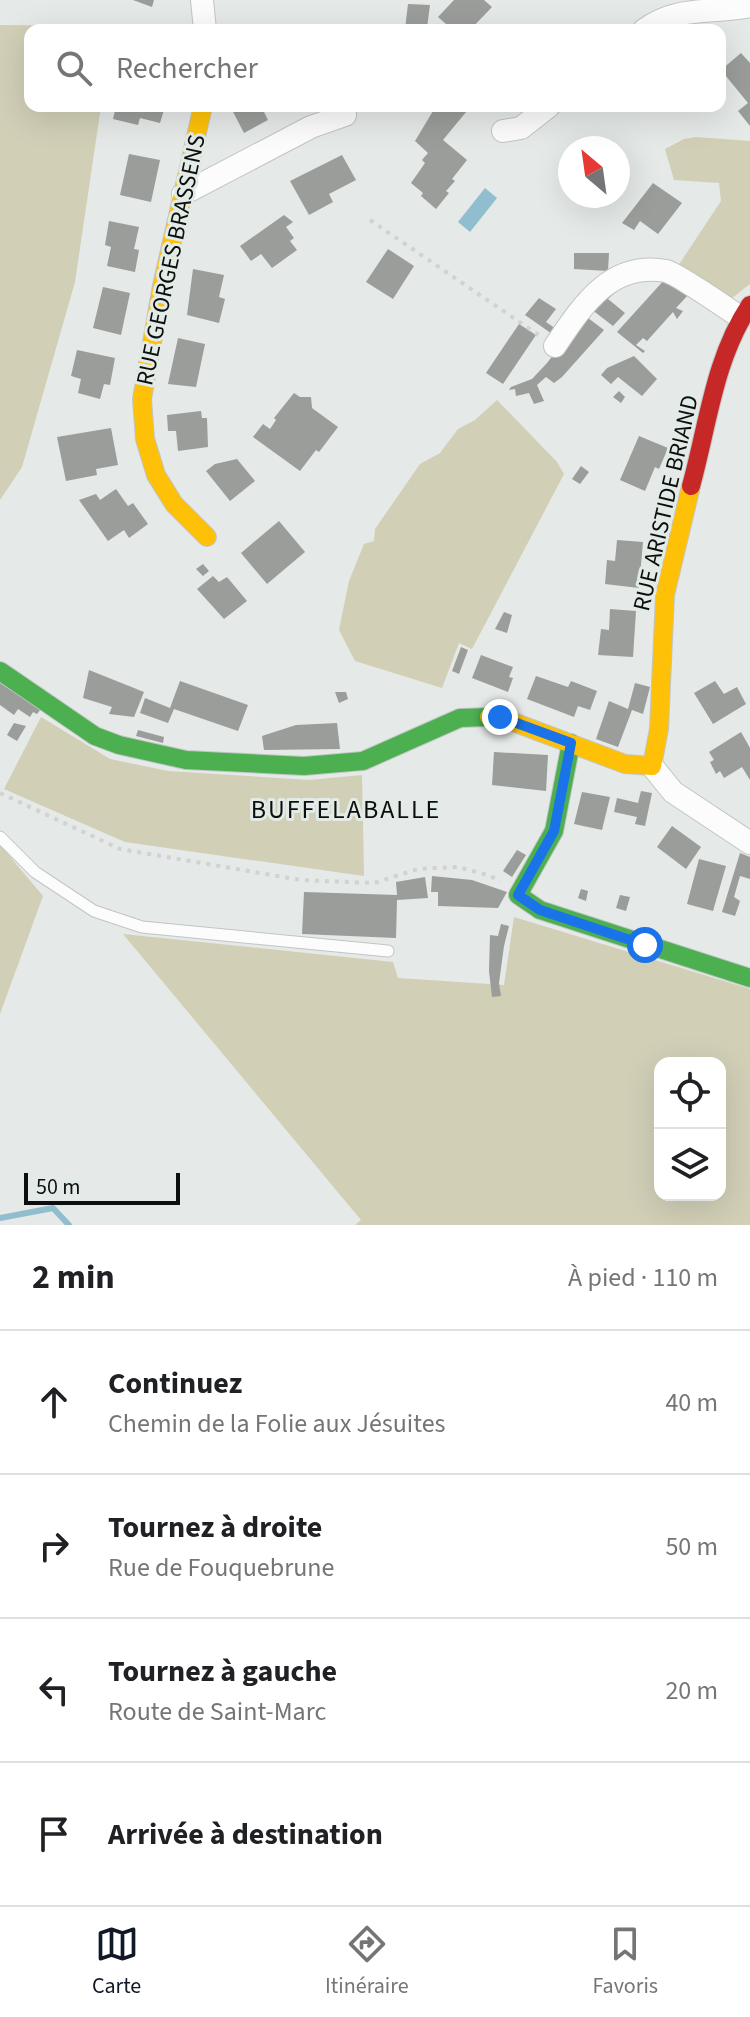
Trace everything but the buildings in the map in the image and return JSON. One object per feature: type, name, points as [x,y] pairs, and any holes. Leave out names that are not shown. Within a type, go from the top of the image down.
[{"type":"street","points":[[202,0],[204,24]]},
{"type":"street","points":[[652,24],[673,14],[750,6]]},
{"type":"street","name":"RUE GEORGES BRASSENS","points":[[202,112],[162,286],[142,399],[145,439],[156,475],[174,504],[207,537]]},
{"type":"street","points":[[503,131],[521,128],[541,112]]},
{"type":"street","points":[[183,194],[311,127],[345,115]]},
{"type":"street","points":[[555,346],[602,285],[626,272],[668,271],[745,311]]},
{"type":"street","name":"RUE ARISTIDE BRIAND","points":[[652,766],[659,742],[663,614],[673,559],[723,363],[745,311]]},
{"type":"street","points":[[0,671],[95,736],[119,745],[186,760],[304,766],[363,761],[460,718],[500,717],[625,764],[652,766],[673,792],[750,843]]},
{"type":"street","points":[[571,743],[554,831],[518,895],[540,910],[750,978]]},
{"type":"lane","points":[[0,837],[35,872],[94,911],[142,927],[388,951]]},
{"type":"path","points":[[370,220],[555,346]]},
{"type":"path","points":[[0,793],[120,849],[301,880],[374,883],[418,869],[458,867],[491,876],[518,895]]},
{"type":"shaded area","points":[[0,25],[24,25],[24,112],[100,112],[75,282],[22,467],[0,500]]},
{"type":"shaded area","points":[[684,139],[750,141],[750,284],[728,301],[678,266],[721,201],[719,183],[674,180],[665,149]]},
{"type":"shaded area","points":[[497,400],[557,462],[564,474],[472,649],[459,643],[442,688],[355,661],[339,630],[349,581],[364,544],[374,541],[375,529],[420,464],[440,453],[458,429],[475,420]]},
{"type":"shaded area","points":[[41,717],[110,759],[168,771],[309,780],[362,775],[364,876],[125,842],[4,789]]},
{"type":"shaded area","points":[[0,845],[43,896],[0,1014]]},
{"type":"shaded area","points":[[514,917],[750,989],[750,1225],[355,1225],[361,1220],[123,934],[393,962],[398,978],[504,985]]},
{"type":"water","points":[[485,188],[497,198],[470,232],[458,222]]},
{"type":"waterway","points":[[0,1218],[53,1208],[69,1225]]},
{"type":"traffic: fast","points":[[0,671],[95,736],[119,745],[186,760],[304,766],[363,761],[460,718],[489,717]]},
{"type":"traffic: fast","points":[[571,743],[554,831],[518,895],[540,910],[750,978]]},
{"type":"traffic: slow","points":[[202,112],[162,286],[142,399],[145,439],[156,475],[174,504],[207,537]]},
{"type":"traffic: slow","points":[[489,717],[500,717],[625,764],[652,766],[659,729],[665,595],[691,486]]},
{"type":"traffic: jam","points":[[691,486],[720,370],[750,305]]},
{"type":"district","name":"BUFFELABALLE","points":[[346,809]]},
{"type":"route","points":[[500,717],[571,743],[554,831],[518,895],[540,910],[645,945]]}]
